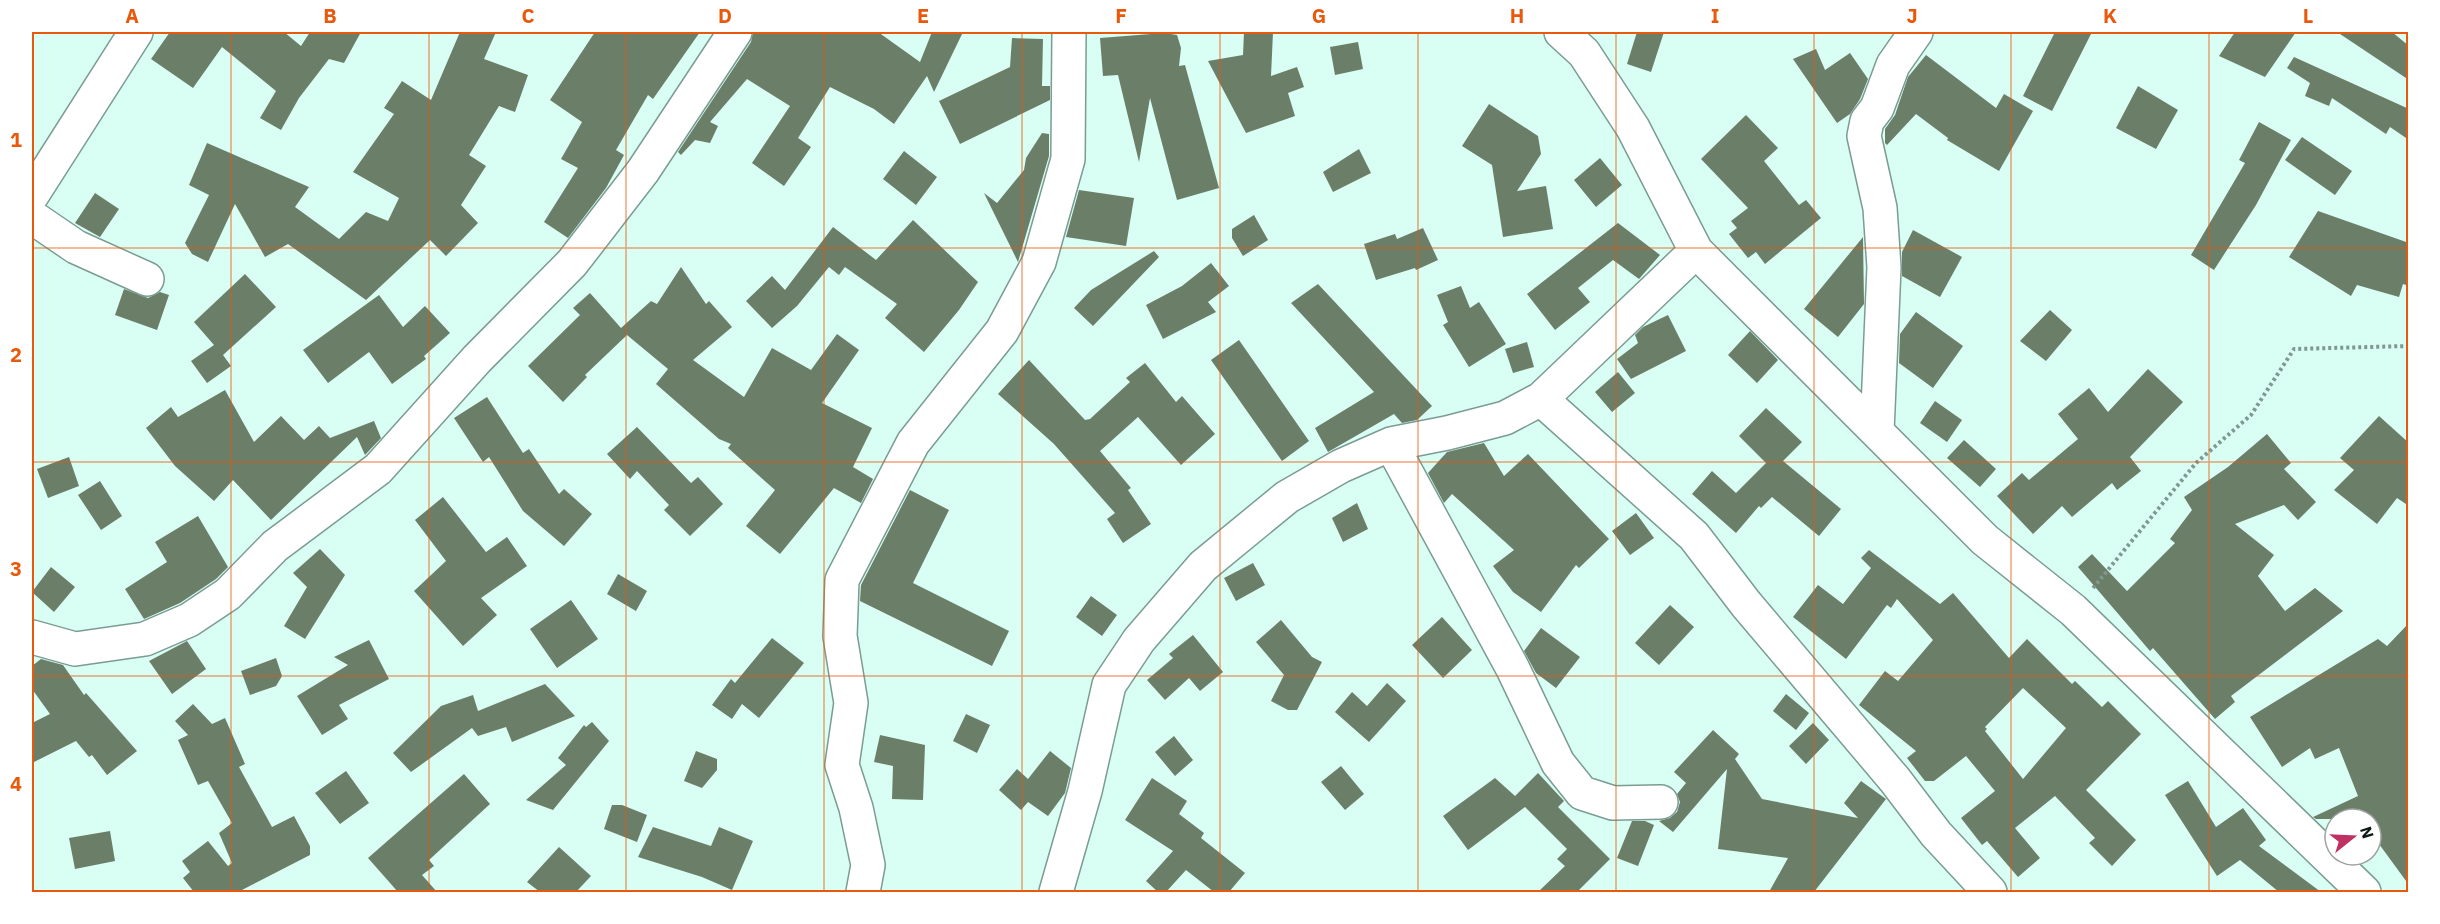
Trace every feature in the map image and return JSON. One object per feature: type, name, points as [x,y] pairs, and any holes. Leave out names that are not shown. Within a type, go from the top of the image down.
[{"type":"street","points":[[32,195],[136,32]]},
{"type":"street","points":[[32,637],[75,649],[145,639],[189,620],[228,594],[275,546],[378,469],[477,359],[572,263],[643,171],[735,32]]},
{"type":"street","points":[[863,892],[868,865],[856,808],[843,765],[851,703],[840,636],[842,580],[913,443],[1002,331],[1039,262],[1068,159],[1069,32]]},
{"type":"street","points":[[1562,32],[1584,53],[1633,128],[1696,251],[1985,540],[2073,610],[2364,892]]},
{"type":"street","points":[[1876,432],[1884,267],[1880,208],[1864,136],[1867,121],[1877,108],[1893,65],[1916,32]]},
{"type":"street","points":[[32,217],[76,247],[147,279]]},
{"type":"street","points":[[1056,892],[1085,791],[1109,685],[1139,640],[1203,566],[1287,497],[1341,466],[1391,444],[1447,434],[1504,418],[1541,399],[1696,251]]},
{"type":"street","points":[[1541,399],[1694,536],[1746,604],[1895,780],[1936,834],[1990,892]]},
{"type":"street","points":[[1391,444],[1513,669],[1558,763],[1582,793],[1613,803],[1661,802]]},
{"type":"path","points":[[2073,610],[2114,566],[2156,509],[2196,463],[2251,415],[2294,349],[2409,346]]},
{"type":"building","points":[[170,32],[284,32],[301,46],[310,32],[361,32],[344,63],[329,59],[299,98],[281,130],[260,118],[276,91],[222,47],[193,88],[151,59]]},
{"type":"building","points":[[460,32],[496,32],[484,59],[528,75],[515,112],[499,106],[469,155],[486,166],[461,205],[478,223],[446,256],[430,240],[366,300],[288,244],[265,257],[235,204],[208,262],[192,254],[185,243],[209,195],[189,185],[207,143],[309,187],[295,207],[339,239],[366,212],[388,221],[399,198],[353,172],[394,114],[384,108],[402,81],[431,100]]},
{"type":"building","points":[[595,32],[700,32],[653,99],[648,95],[616,150],[624,155],[606,188],[568,238],[544,222],[578,168],[561,159],[582,122],[550,100]]},
{"type":"building","points":[[753,32],[878,32],[920,62],[932,32],[963,32],[934,92],[927,76],[894,124],[874,109],[830,87],[798,138],[811,147],[784,186],[752,163],[790,106],[747,79],[710,122],[718,126],[710,143],[695,140],[681,155],[678,152],[751,42]]},
{"type":"building","points":[[1244,32],[1273,32],[1271,76],[1297,67],[1304,87],[1288,93],[1295,116],[1246,133],[1208,61],[1243,55]]},
{"type":"building","points":[[1637,32],[1664,32],[1651,72],[1627,64]]},
{"type":"building","points":[[2055,32],[2092,32],[2052,111],[2023,96]]},
{"type":"building","points":[[2235,32],[2296,32],[2265,77],[2219,56]]},
{"type":"building","points":[[2337,32],[2392,32],[2409,46],[2409,80]]},
{"type":"building","points":[[1164,33],[1177,35],[1181,48],[1179,66],[1185,65],[1219,188],[1177,200],[1150,98],[1139,162],[1118,75],[1103,76],[1100,38]]},
{"type":"building","points":[[1012,38],[1043,39],[1042,86],[1050,86],[1050,100],[960,144],[939,101],[1010,67]]},
{"type":"building","points":[[1358,42],[1363,69],[1335,75],[1330,47]]},
{"type":"building","points":[[1816,49],[1825,70],[1850,53],[1868,79],[1860,99],[1850,114],[1837,123],[1793,59]]},
{"type":"building","points":[[1926,55],[1996,108],[2004,94],[2033,111],[1999,171],[1947,140],[1948,138],[1916,114],[1887,145],[1885,143],[1885,129],[1895,115],[1908,77]]},
{"type":"building","points":[[2294,57],[2409,109],[2409,140],[2390,127],[2386,134],[2332,98],[2329,106],[2305,96],[2310,83],[2287,68]]},
{"type":"building","points":[[2138,86],[2178,110],[2156,149],[2116,128]]},
{"type":"building","points":[[1489,104],[1538,136],[1541,154],[1517,191],[1546,186],[1553,229],[1503,237],[1492,165],[1462,146]]},
{"type":"building","points":[[1746,115],[1778,148],[1764,161],[1799,205],[1806,200],[1821,218],[1765,264],[1756,252],[1748,258],[1729,234],[1737,228],[1731,221],[1748,208],[1701,159]]},
{"type":"building","points":[[2259,122],[2291,140],[2256,205],[2214,270],[2191,255],[2245,163],[2239,160]]},
{"type":"building","points":[[1042,133],[1049,134],[1049,156],[1018,262],[984,193],[997,203],[1024,170],[1026,158]]},
{"type":"building","points":[[2302,137],[2352,171],[2335,195],[2285,160]]},
{"type":"building","points":[[1359,149],[1371,173],[1333,192],[1323,172]]},
{"type":"building","points":[[904,151],[937,177],[916,205],[883,179]]},
{"type":"building","points":[[1600,158],[1622,185],[1596,207],[1574,180]]},
{"type":"building","points":[[1079,190],[1134,198],[1126,246],[1066,237]]},
{"type":"building","points":[[95,193],[119,209],[100,237],[75,223]]},
{"type":"building","points":[[2318,211],[2409,243],[2409,286],[2403,284],[2399,297],[2357,285],[2351,296],[2289,257]]},
{"type":"building","points":[[1254,215],[1268,240],[1243,256],[1232,238],[1232,229]]},
{"type":"building","points":[[913,220],[978,282],[959,310],[924,352],[885,318],[897,304],[845,267],[839,275],[829,267],[797,306],[772,328],[746,301],[772,276],[785,290],[833,227],[876,260]]},
{"type":"building","points":[[1618,223],[1660,255],[1639,279],[1613,260],[1578,288],[1590,302],[1555,330],[1527,294]]},
{"type":"building","points":[[1423,228],[1438,260],[1416,270],[1415,268],[1376,280],[1364,244],[1395,234],[1397,239]]},
{"type":"building","points":[[1913,230],[1962,257],[1940,297],[1902,276],[1902,252]]},
{"type":"building","points":[[1863,237],[1864,304],[1838,337],[1804,309]]},
{"type":"building","points":[[1154,251],[1159,257],[1093,326],[1074,308],[1091,290]]},
{"type":"building","points":[[1211,263],[1229,286],[1208,302],[1216,312],[1163,339],[1146,305],[1182,286]]},
{"type":"building","points":[[681,267],[706,304],[709,301],[732,327],[693,360],[744,397],[772,348],[811,370],[837,334],[859,350],[822,403],[872,428],[853,467],[873,479],[861,503],[834,488],[780,554],[746,526],[775,490],[728,448],[731,444],[719,439],[656,384],[668,369],[627,335],[585,375],[587,377],[563,402],[528,366],[580,315],[573,308],[590,293],[621,328],[651,301],[657,304]]},
{"type":"building","points":[[245,274],[276,307],[223,355],[231,366],[207,383],[191,361],[214,345],[194,322]]},
{"type":"building","points":[[1318,284],[1432,406],[1417,420],[1402,423],[1394,414],[1328,452],[1315,428],[1374,392],[1291,303]]},
{"type":"building","points":[[1461,286],[1470,308],[1479,302],[1506,344],[1469,367],[1443,325],[1448,322],[1437,295]]},
{"type":"building","points":[[124,289],[148,298],[160,292],[169,295],[157,330],[115,315]]},
{"type":"building","points":[[379,295],[403,327],[425,306],[450,333],[424,356],[426,359],[392,384],[369,352],[328,383],[303,350]]},
{"type":"building","points":[[2050,310],[2072,330],[2046,361],[2020,341]]},
{"type":"building","points":[[1916,312],[1963,346],[1933,388],[1899,363],[1900,334]]},
{"type":"building","points":[[1668,315],[1686,351],[1631,379],[1617,359],[1638,343],[1635,335],[1643,327]]},
{"type":"building","points":[[1750,331],[1778,360],[1757,383],[1728,355]]},
{"type":"building","points":[[1239,340],[1309,441],[1282,461],[1211,360]]},
{"type":"building","points":[[1527,342],[1534,367],[1513,373],[1505,349]]},
{"type":"building","points":[[1029,360],[1085,420],[1090,419],[1130,382],[1126,378],[1145,363],[1176,402],[1182,396],[1215,434],[1181,465],[1138,417],[1100,451],[1131,488],[1128,490],[1151,524],[1123,543],[1107,519],[1115,513],[1054,444],[998,394]]},
{"type":"building","points":[[2148,369],[2183,402],[2130,457],[2141,471],[2117,490],[2112,483],[2072,517],[2062,506],[2033,534],[1997,496],[2022,473],[2029,480],[2078,439],[2058,414],[2089,388],[2108,412]]},
{"type":"building","points":[[1618,372],[1635,393],[1612,412],[1595,392]]},
{"type":"building","points":[[225,390],[254,442],[281,416],[304,440],[319,426],[330,438],[374,421],[381,438],[365,455],[357,437],[271,520],[233,480],[214,501],[175,466],[146,428],[171,407],[178,417]]},
{"type":"building","points":[[487,397],[523,453],[529,449],[559,494],[564,489],[592,514],[564,546],[523,511],[489,457],[483,462],[454,418]]},
{"type":"building","points":[[1935,401],[1962,420],[1947,442],[1920,423]]},
{"type":"building","points":[[1766,408],[1802,442],[1783,461],[1841,509],[1819,536],[1772,497],[1761,508],[1759,506],[1736,533],[1692,494],[1712,471],[1736,493],[1766,463],[1739,436]]},
{"type":"building","points":[[2379,416],[2409,443],[2409,506],[2397,498],[2377,524],[2334,490],[2354,470],[2340,458]]},
{"type":"building","points":[[637,427],[691,483],[698,477],[723,504],[690,536],[664,510],[669,505],[637,471],[630,479],[607,454]]},
{"type":"building","points":[[2267,434],[2291,463],[2284,469],[2316,502],[2298,520],[2284,505],[2235,524],[2274,555],[2258,576],[2285,611],[2315,588],[2343,611],[2231,696],[2235,702],[2215,719],[2153,648],[2150,651],[2078,567],[2092,554],[2127,591],[2175,543],[2170,539],[2192,510],[2184,497],[2228,467]]},
{"type":"building","points":[[1964,440],[1996,469],[1980,487],[1947,458]]},
{"type":"building","points":[[1484,443],[1504,476],[1528,454],[1609,539],[1579,568],[1576,565],[1541,612],[1513,592],[1493,566],[1514,550],[1452,494],[1444,503],[1428,473],[1447,452]]},
{"type":"building","points":[[69,457],[79,486],[48,498],[37,469]]},
{"type":"building","points":[[100,481],[122,516],[101,530],[78,495]]},
{"type":"building","points":[[910,490],[949,510],[913,583],[1009,631],[992,666],[860,601],[861,585]]},
{"type":"building","points":[[443,497],[486,552],[507,537],[527,566],[481,598],[497,615],[463,646],[414,591],[446,561],[415,520]]},
{"type":"building","points":[[1357,503],[1368,529],[1343,542],[1332,518]]},
{"type":"building","points":[[1636,513],[1654,538],[1630,555],[1612,531]]},
{"type":"building","points":[[198,516],[228,567],[216,579],[180,603],[144,619],[125,589],[167,562],[155,542]]},
{"type":"building","points":[[320,549],[345,575],[305,639],[284,626],[307,587],[293,573]]},
{"type":"building","points":[[1869,550],[1940,604],[1953,593],[2009,658],[2027,639],[2072,684],[2075,681],[2102,707],[2108,701],[2141,734],[2086,790],[2136,840],[2112,866],[2089,843],[2095,838],[2055,796],[2015,828],[2040,858],[2018,877],[1987,841],[1982,845],[1961,818],[1995,791],[1966,756],[1934,781],[1925,781],[1907,758],[1916,751],[1859,705],[1885,671],[1898,681],[1933,640],[1897,599],[1891,608],[1887,605],[1846,659],[1793,617],[1818,585],[1843,604],[1871,568],[1861,558]],"holes":[[[2023,688],[2066,728],[2023,779],[1985,731],[1987,729],[1985,727]]]},
{"type":"building","points":[[1253,563],[1265,585],[1236,601],[1224,578]]},
{"type":"building","points":[[51,567],[75,587],[54,612],[32,592]]},
{"type":"building","points":[[618,574],[647,591],[636,611],[607,594]]},
{"type":"building","points":[[1091,596],[1117,615],[1102,636],[1076,617]]},
{"type":"building","points":[[571,600],[598,639],[557,668],[530,629]]},
{"type":"building","points":[[1670,605],[1694,627],[1659,665],[1635,643]]},
{"type":"building","points":[[1442,617],[1472,650],[1443,678],[1412,645]]},
{"type":"building","points":[[1281,620],[1312,657],[1322,662],[1297,710],[1288,710],[1271,701],[1284,675],[1256,642]]},
{"type":"building","points":[[2409,623],[2409,885],[2383,849],[2383,807],[2334,807],[2358,796],[2339,748],[2315,759],[2310,748],[2282,767],[2250,717],[2378,639],[2387,646]]},
{"type":"building","points":[[1541,628],[1580,657],[1556,688],[1536,673],[1524,651]]},
{"type":"building","points":[[1193,635],[1223,672],[1200,691],[1189,678],[1165,700],[1147,680],[1173,658],[1169,654]]},
{"type":"building","points":[[772,638],[804,663],[759,718],[742,704],[732,719],[712,705],[731,679],[735,683]]},
{"type":"building","points":[[369,640],[389,679],[339,705],[348,719],[322,735],[297,696],[348,665],[334,657]]},
{"type":"building","points":[[187,641],[206,669],[172,694],[149,661]]},
{"type":"building","points":[[276,658],[282,676],[276,686],[250,695],[241,671]]},
{"type":"building","points":[[41,659],[63,665],[84,695],[86,693],[137,751],[107,775],[92,755],[89,757],[76,741],[32,763],[32,723],[50,714],[32,689],[32,666]]},
{"type":"building","points":[[1387,683],[1406,701],[1369,742],[1335,712],[1352,692],[1367,706]]},
{"type":"building","points":[[545,684],[575,716],[512,742],[506,727],[478,736],[472,728],[411,772],[393,753],[441,706],[473,695],[478,711]]},
{"type":"building","points":[[1786,694],[1809,713],[1796,730],[1773,711]]},
{"type":"building","points":[[193,704],[212,724],[225,718],[245,764],[239,767],[272,827],[294,816],[310,846],[310,855],[238,892],[194,892],[183,878],[190,872],[182,861],[208,841],[228,866],[232,863],[219,833],[232,823],[208,781],[198,785],[178,740],[188,735],[175,721]]},
{"type":"building","points":[[966,714],[990,725],[977,753],[953,741]]},
{"type":"building","points":[[592,722],[609,741],[553,810],[526,800],[566,765],[558,758],[584,725],[586,727]]},
{"type":"building","points":[[1813,723],[1829,740],[1806,764],[1789,746]]},
{"type":"building","points":[[1713,730],[1739,754],[1735,759],[1762,799],[1858,818],[1844,803],[1861,781],[1886,799],[1814,892],[1769,892],[1788,858],[1718,849],[1727,769],[1673,832],[1659,821],[1670,818],[1677,812],[1680,802],[1677,794],[1686,783],[1674,772]]},
{"type":"building","points":[[880,735],[925,745],[923,800],[892,799],[893,766],[874,762]]},
{"type":"building","points":[[1174,736],[1193,760],[1175,776],[1155,752]]},
{"type":"building","points":[[696,751],[717,759],[717,770],[702,788],[684,781]]},
{"type":"building","points":[[1050,751],[1071,768],[1065,793],[1048,816],[1028,802],[1021,810],[999,790],[1017,769],[1028,779]]},
{"type":"building","points":[[1341,766],[1364,794],[1345,810],[1321,782]]},
{"type":"building","points":[[346,771],[369,803],[340,824],[315,793]]},
{"type":"building","points":[[1538,773],[1564,801],[1558,807],[1610,859],[1577,892],[1538,892],[1565,866],[1557,859],[1567,849],[1525,807],[1468,850],[1443,816],[1495,778],[1515,796]]},
{"type":"building","points":[[464,774],[490,804],[429,860],[434,866],[422,875],[437,892],[398,892],[368,858]]},
{"type":"building","points":[[1152,778],[1187,801],[1179,814],[1204,833],[1201,838],[1245,873],[1229,892],[1214,892],[1186,870],[1166,892],[1158,892],[1146,881],[1173,851],[1125,820]]},
{"type":"building","points":[[2188,781],[2216,827],[2243,808],[2266,840],[2259,846],[2321,892],[2279,892],[2240,860],[2217,876],[2165,795]]},
{"type":"building","points":[[612,805],[622,805],[647,815],[637,842],[604,829]]},
{"type":"building","points":[[2323,812],[2323,819],[2313,817]]},
{"type":"building","points":[[1632,821],[1645,821],[1654,825],[1638,866],[1617,858]]},
{"type":"building","points":[[653,827],[711,846],[719,827],[753,841],[732,890],[702,877],[638,857]]},
{"type":"building","points":[[110,831],[115,861],[75,869],[69,838]]},
{"type":"building","points":[[559,847],[591,876],[576,892],[540,892],[527,882]]}]
